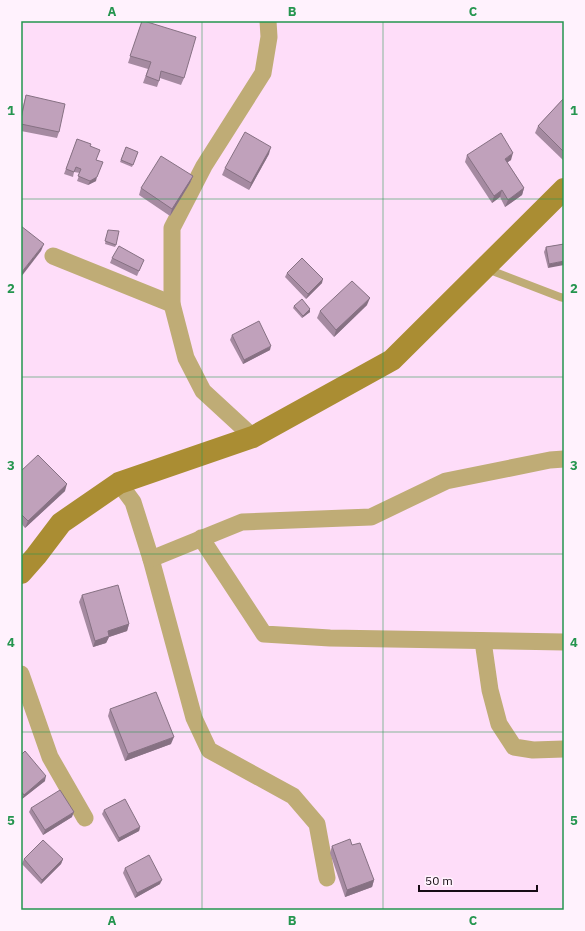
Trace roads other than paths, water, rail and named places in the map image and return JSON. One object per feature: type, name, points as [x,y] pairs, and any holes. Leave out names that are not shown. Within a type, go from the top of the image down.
[{"type":"street","points":[[253,437],[203,391],[186,358],[172,304],[172,228],[204,166],[262,73],[269,37],[268,21]]},
{"type":"street","points":[[21,573],[61,523],[119,483],[253,437],[392,360],[564,188]]},
{"type":"street","points":[[53,256],[172,304]]},
{"type":"street","points":[[151,559],[242,522],[371,517],[446,481],[550,460],[564,459]]},
{"type":"street","points":[[119,483],[133,502],[151,559],[194,718],[209,750],[293,796],[317,824],[327,878]]},
{"type":"street","points":[[201,538],[264,634],[330,638],[564,642]]},
{"type":"street","points":[[483,641],[490,690],[499,724],[514,747],[533,750],[564,749]]},
{"type":"street","points":[[21,674],[50,757],[85,818]]},
{"type":"lane","points":[[487,265],[495,272],[564,298]]}]
